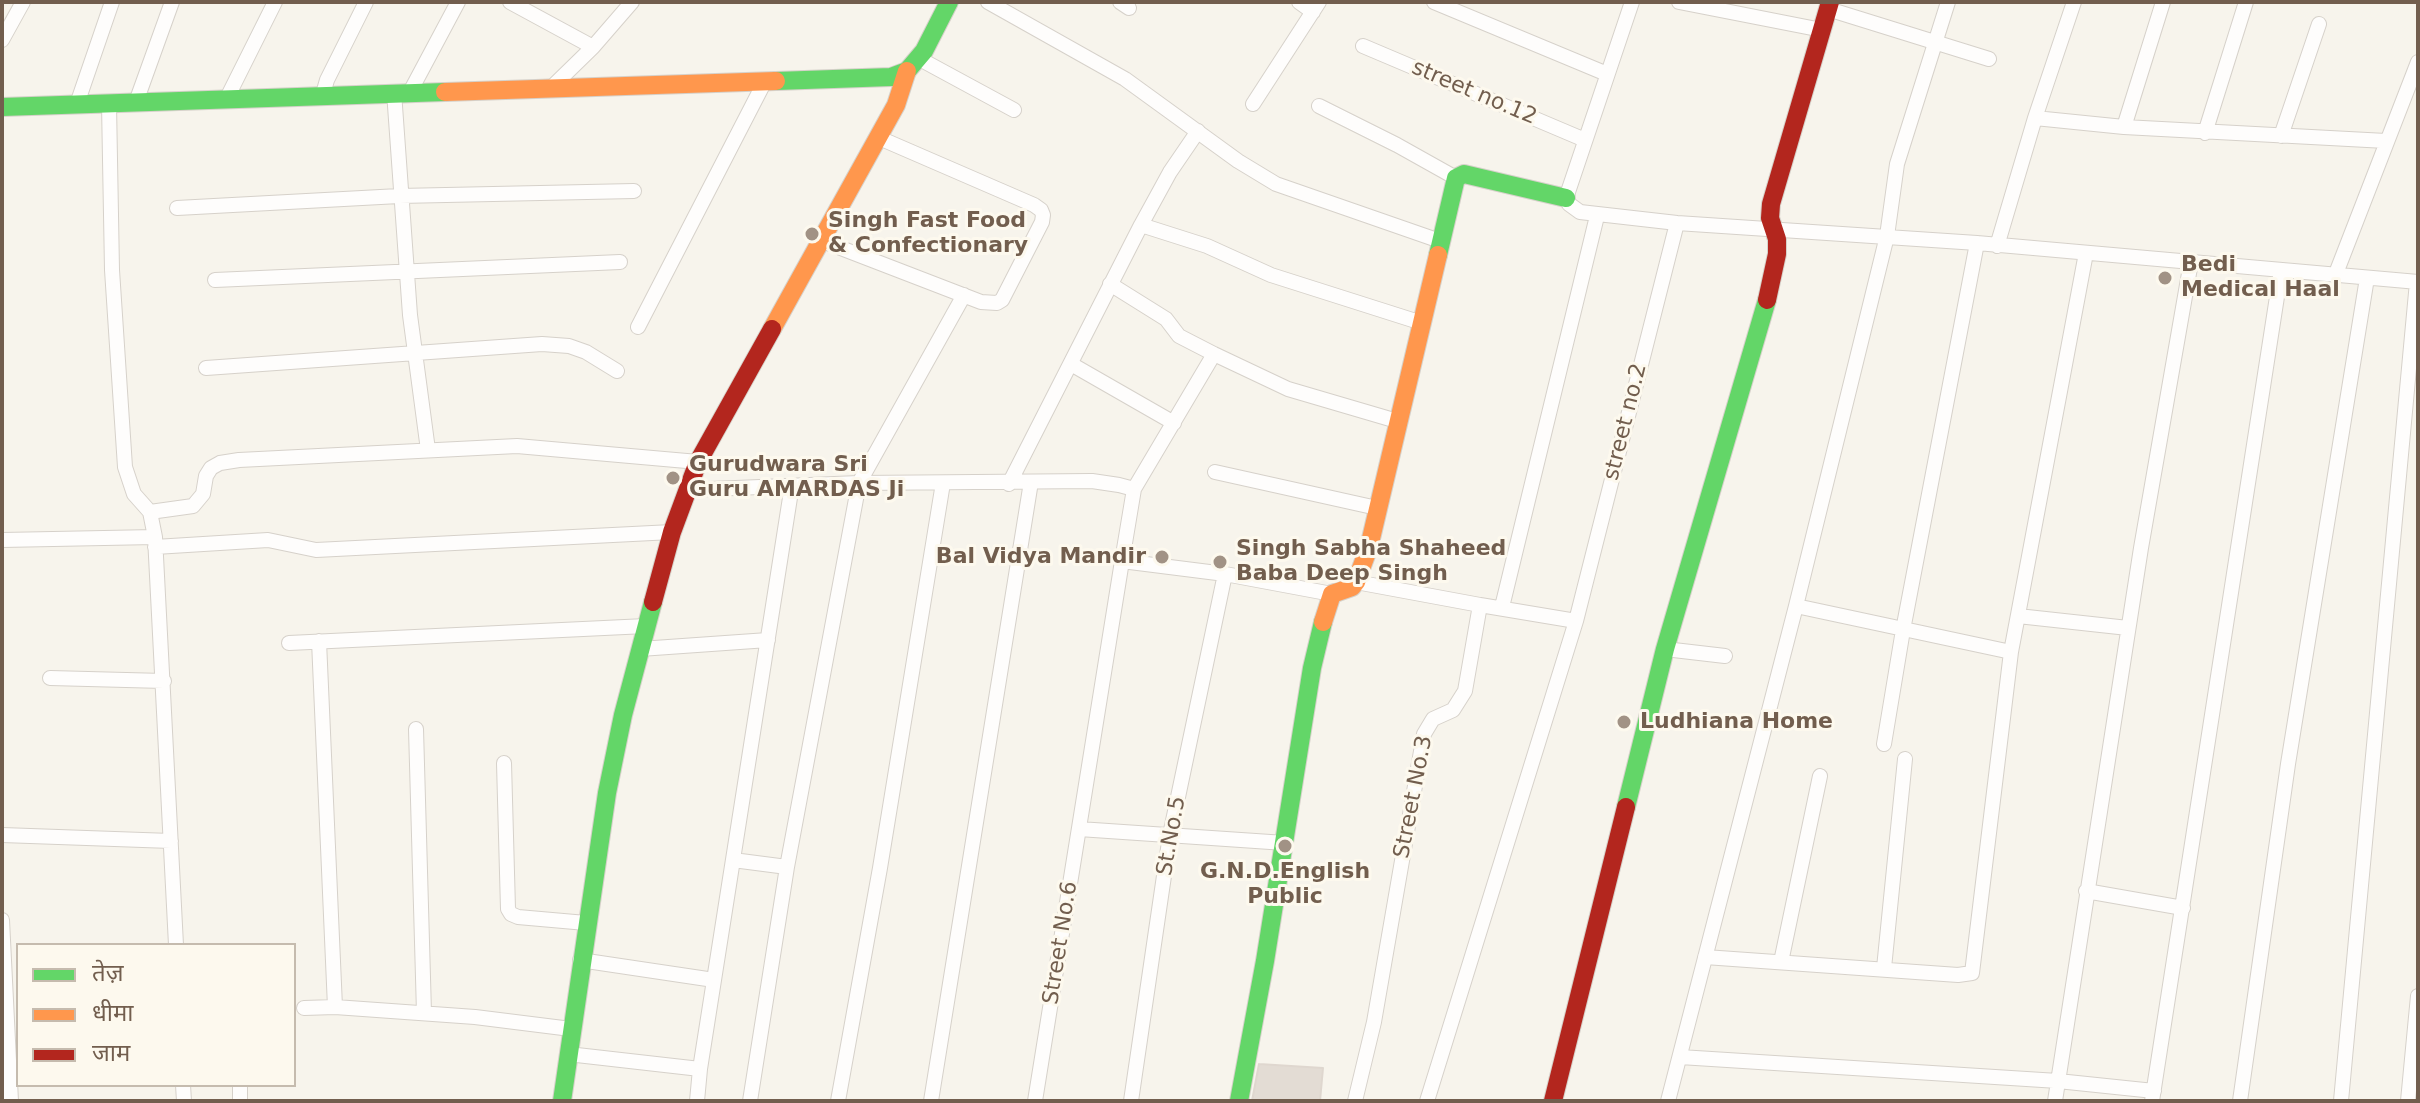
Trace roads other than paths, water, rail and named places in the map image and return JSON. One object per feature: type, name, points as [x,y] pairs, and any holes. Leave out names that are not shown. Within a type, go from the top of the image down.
[{"type":"street","points":[[2,40],[23,2]]},
{"type":"street","points":[[77,104],[112,2]]},
{"type":"street","points":[[136,102],[172,2]]},
{"type":"street","points":[[227,98],[275,2]]},
{"type":"street","points":[[323,94],[366,2]]},
{"type":"street","points":[[428,450],[399,196],[402,92],[458,2]]},
{"type":"street","points":[[510,2],[593,47]]},
{"type":"street","points":[[552,87],[593,47],[632,2]]},
{"type":"street","points":[[562,1101],[580,960],[607,793],[640,649],[686,490],[698,462],[896,105],[913,64],[949,2]]},
{"type":"street","points":[[988,2],[1125,79],[1276,184],[1440,241]]},
{"type":"street","points":[[1253,104],[1316,7],[1299,2]]},
{"type":"street","points":[[1434,2],[1607,74]]},
{"type":"street","points":[[1679,2],[1822,30]]},
{"type":"street","points":[[1668,1101],[1796,606],[1887,236],[1897,164],[1948,2]]},
{"type":"street","points":[[1997,246],[2074,2]]},
{"type":"street","points":[[2124,127],[2163,2]]},
{"type":"street","points":[[2205,133],[2246,2]]},
{"type":"street","points":[[1566,198],[1607,74],[1626,4]]},
{"type":"street","points":[[1553,1101],[1665,649],[1760,329],[1777,254],[1777,239],[1770,218],[1771,204],[1829,6],[1989,59]]},
{"type":"street","points":[[2281,136],[2319,24]]},
{"type":"street","name":"street no.12","points":[[1363,46],[1585,140]]},
{"type":"street","points":[[2335,276],[2418,62]]},
{"type":"street","points":[[2,107],[891,77],[913,64]]},
{"type":"street","points":[[913,64],[1014,110]]},
{"type":"street","points":[[638,327],[765,81]]},
{"type":"street","points":[[109,104],[112,270],[125,467],[134,494],[150,512],[155,542],[176,943]]},
{"type":"street","points":[[1319,106],[1456,178]]},
{"type":"street","points":[[2035,118],[2205,133],[2386,141]]},
{"type":"street","points":[[1009,484],[1141,225],[1170,172],[1198,131]]},
{"type":"street","points":[[820,240],[990,304],[1002,300],[1042,222],[1041,210],[877,137]]},
{"type":"street","points":[[1122,561],[1225,574],[1332,594],[1352,587],[1369,547],[1456,178],[1464,174],[1566,198],[1573,209],[1597,216],[1977,243],[2418,282],[2341,1101]]},
{"type":"street","points":[[177,208],[399,196],[634,191]]},
{"type":"street","points":[[1502,607],[1597,216]]},
{"type":"street","name":"street no.2","points":[[1427,1101],[1576,621],[1677,223]]},
{"type":"street","points":[[1141,225],[1207,246],[1271,275],[1422,323]]},
{"type":"street","points":[[1884,744],[1977,243]]},
{"type":"street","points":[[1705,957],[1958,975],[1972,973],[2011,652],[2086,253]]},
{"type":"street","points":[[215,280],[620,262]]},
{"type":"street","points":[[2055,1101],[2128,628],[2191,262]]},
{"type":"street","points":[[1680,1057],[2058,1081],[2153,1096],[2281,271]]},
{"type":"street","points":[[2240,1101],[2288,764],[2367,278]]},
{"type":"street","points":[[1110,284],[1166,319],[1179,336],[1214,354],[1288,389],[1397,421]]},
{"type":"street","points":[[750,1101],[787,867],[859,483],[964,295]]},
{"type":"street","points":[[206,368],[555,344],[586,352],[617,371]]},
{"type":"street","points":[[686,490],[859,483],[1092,481],[1134,489],[1214,354]]},
{"type":"street","points":[[1071,364],[1174,423]]},
{"type":"street","points":[[150,512],[193,506],[203,494],[206,476],[211,468],[220,463],[517,446],[698,462]]},
{"type":"street","points":[[1215,472],[1377,508]]},
{"type":"street","points":[[931,1101],[1031,482]]},
{"type":"street","points":[[838,1101],[943,483]]},
{"type":"street","points":[[697,1101],[792,485]]},
{"type":"street","name":"Street No.6","points":[[1035,1101],[1134,489]]},
{"type":"street","points":[[2,540],[256,540],[316,550],[672,532]]},
{"type":"street","name":"St.No.5","points":[[1131,1101],[1170,835],[1225,574]]},
{"type":"street","points":[[1356,582],[1576,621]]},
{"type":"street","points":[[1239,1101],[1285,843],[1312,668],[1332,594]]},
{"type":"street","name":"Street No.3","points":[[1355,1101],[1374,1022],[1424,734],[1433,719],[1453,710],[1465,691],[1480,605]]},
{"type":"street","points":[[1796,606],[2011,652]]},
{"type":"street","points":[[2018,616],[2128,628]]},
{"type":"street","points":[[289,643],[646,626]]},
{"type":"street","points":[[640,649],[768,640]]},
{"type":"street","points":[[319,641],[335,1007]]},
{"type":"street","points":[[1665,649],[1725,656]]},
{"type":"street","points":[[50,678],[164,681]]},
{"type":"street","points":[[416,729],[424,1013]]},
{"type":"street","points":[[1884,968],[1905,759]]},
{"type":"street","points":[[504,763],[508,909],[518,917],[586,923]]},
{"type":"street","points":[[1781,962],[1820,776]]},
{"type":"street","points":[[1079,829],[1285,843]]},
{"type":"street","points":[[2,835],[171,841]]},
{"type":"street","points":[[733,860],[787,867]]},
{"type":"street","points":[[2086,891],[2183,908]]},
{"type":"street","points":[[2,920],[11,1101]]},
{"type":"street","points":[[580,960],[714,980]]},
{"type":"street","points":[[2408,1101],[2418,996]]},
{"type":"street","points":[[304,1008],[424,1013],[571,1029]]},
{"type":"street","points":[[568,1054],[700,1069]]},
{"type":"place","name":"Singh Fast Food & Confectionary","points":[[812,234]]},
{"type":"place","name":"Bedi Medical Haal","points":[[2165,278]]},
{"type":"place","name":"Gurudwara Sri Guru AMARDAS Ji","points":[[673,478]]},
{"type":"place","name":"Bal Vidya Mandir","points":[[1162,557]]},
{"type":"place","name":"Singh Sabha Shaheed Baba Deep Singh","points":[[1220,562]]},
{"type":"place","name":"Ludhiana Home","points":[[1624,722]]},
{"type":"place","name":"G.N.D.English Public","points":[[1285,846]]}]
